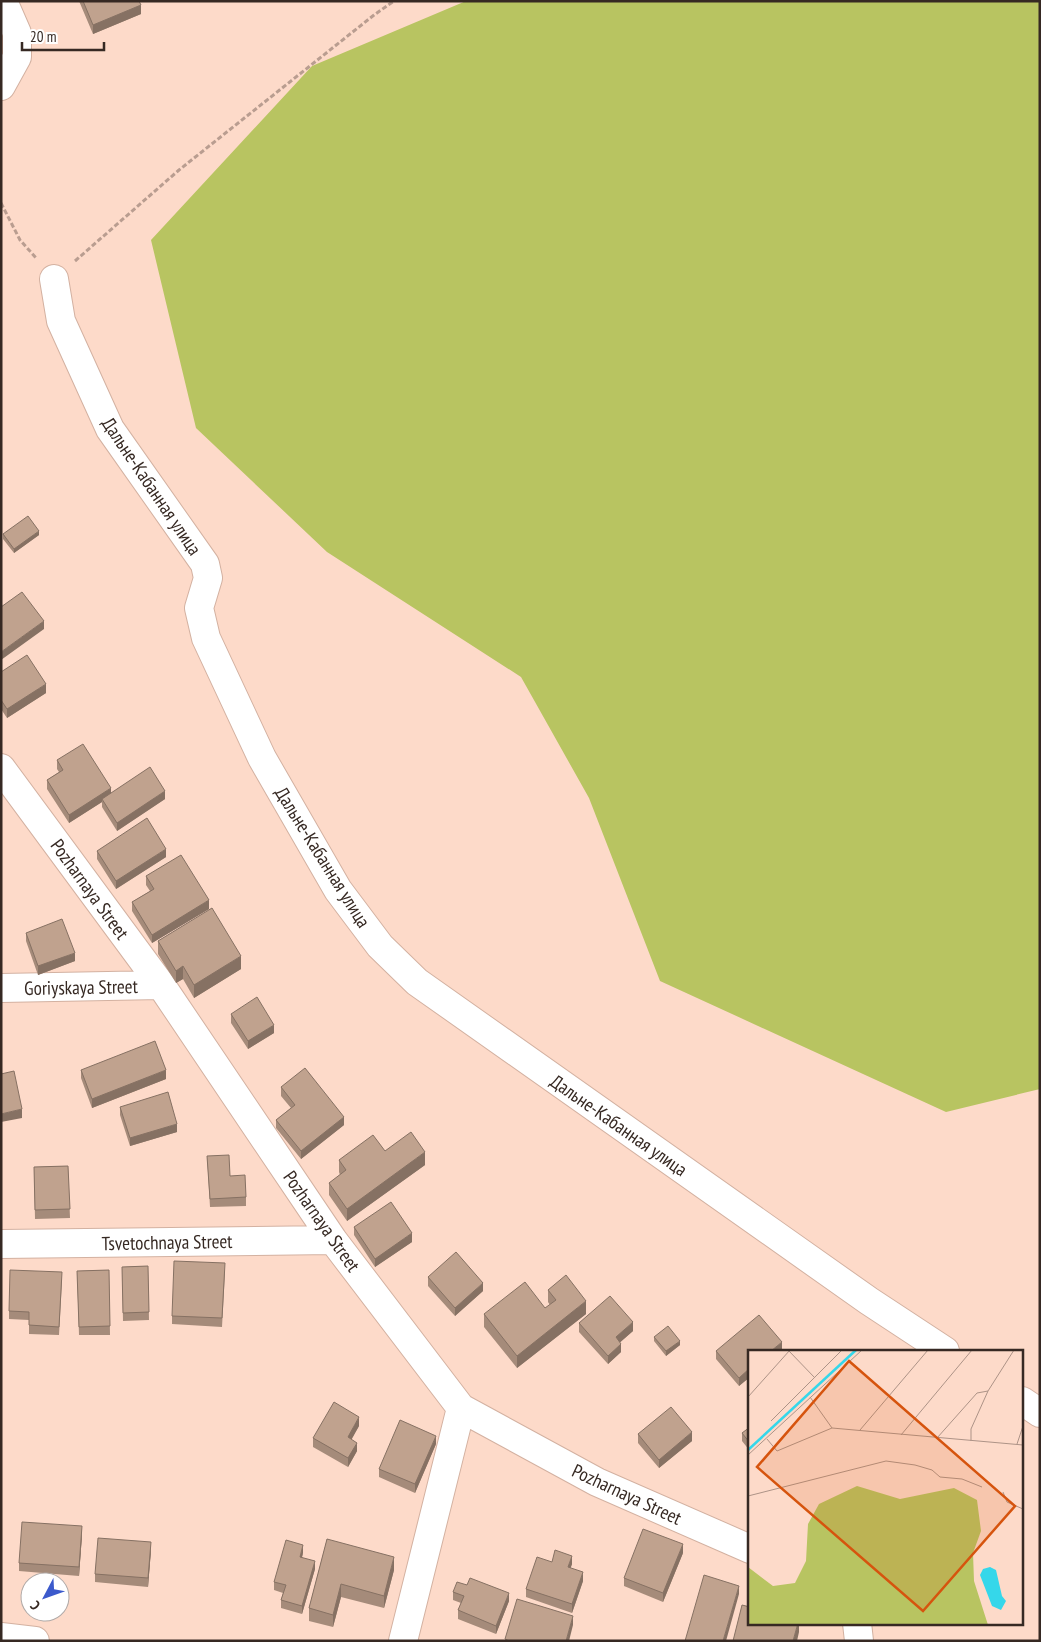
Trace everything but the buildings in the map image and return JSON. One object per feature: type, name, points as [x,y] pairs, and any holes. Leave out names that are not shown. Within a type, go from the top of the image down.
[{"type":"street","points":[[1,86],[17,57],[17,33],[3,1]]},
{"type":"street","name":"Дальне-Кабанная улица","points":[[54,279],[61,321],[110,429],[206,564],[208,578],[199,608],[206,638],[262,758],[338,890],[380,946],[425,988],[869,1302],[943,1350]]},
{"type":"street","name":"Pozharnaya Street","points":[[1,768],[161,985],[334,1240],[461,1408],[596,1482],[748,1548]]},
{"type":"street","name":"Goriyskaya Street","points":[[1,988],[161,985]]},
{"type":"street","name":"Tsvetochnaya Street","points":[[1,1244],[334,1240]]},
{"type":"street","points":[[1024,1402],[1040,1412]]},
{"type":"street","points":[[403,1641],[461,1408]]},
{"type":"street","points":[[857,1624],[859,1641]]},
{"type":"street","points":[[1,1637],[35,1641]]},
{"type":"path","points":[[1,203],[20,240],[54,279],[179,170],[394,1]]},
{"type":"green space","points":[[466,1],[1040,1],[1040,1089],[946,1112],[660,981],[589,798],[521,677],[327,552],[196,428],[151,240],[312,66]]}]
